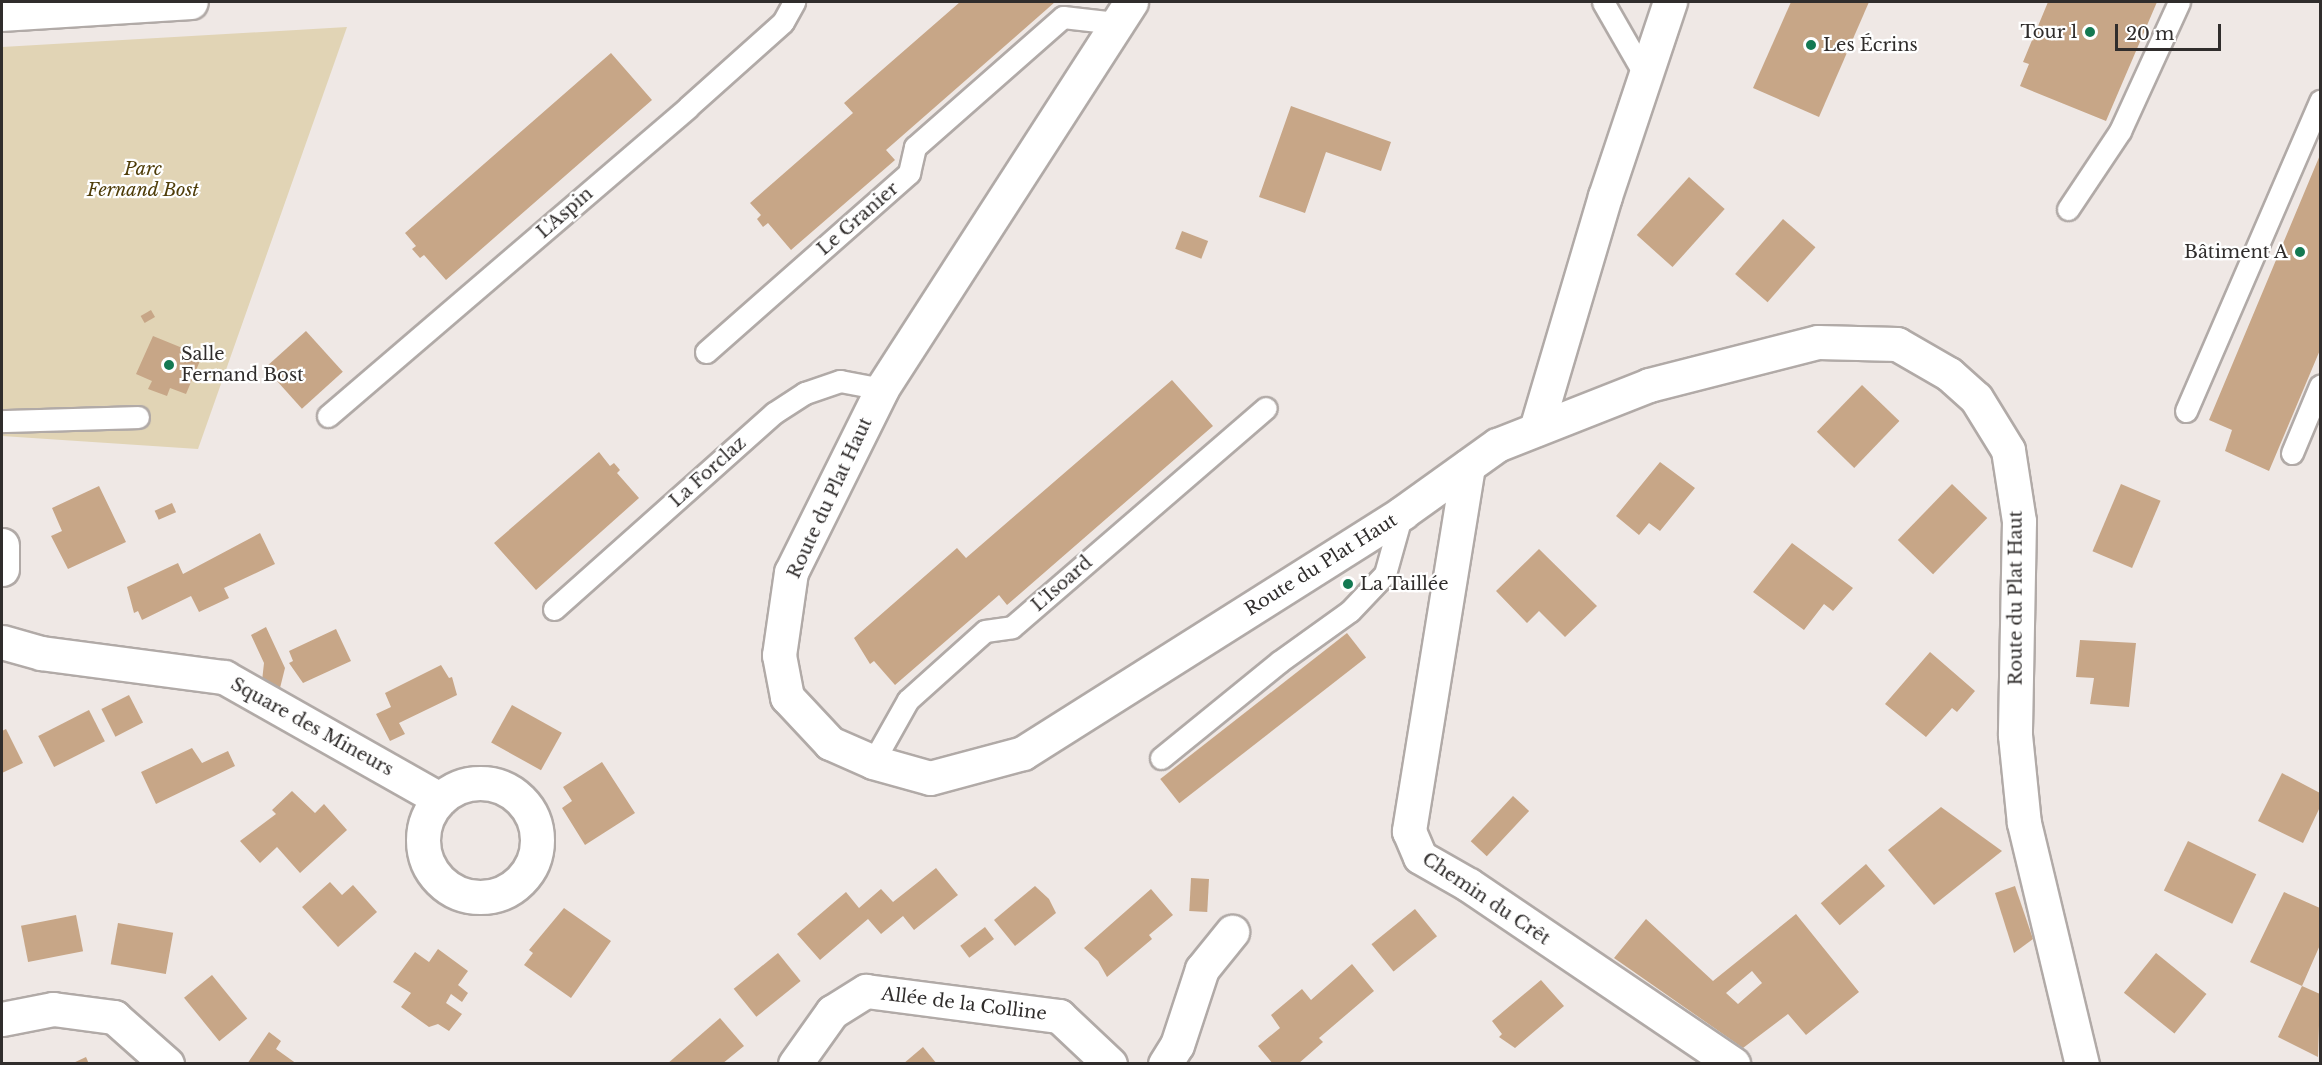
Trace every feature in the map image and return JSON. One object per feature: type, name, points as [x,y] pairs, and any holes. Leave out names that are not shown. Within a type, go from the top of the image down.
[{"type":"street","points":[[2,14],[191,2]]},
{"type":"street","points":[[1536,429],[1644,75],[1670,2]]},
{"type":"street","name":"Route du Plat Haut","points":[[1124,12],[882,389],[791,572],[779,655],[787,697],[830,743],[873,762],[930,778],[1023,753],[1402,513],[1497,445],[1649,385],[1818,342],[1897,344],[1950,374],[1976,398],[2008,450],[2019,520],[2015,735],[2024,823],[2082,1064]]},
{"type":"street","name":"Chemin du Crêt","points":[[1468,465],[1409,831],[1420,858],[1469,885],[1733,1064]]},
{"type":"street","points":[[2,545],[2,569]]},
{"type":"street","name":"Square des Mineurs","points":[[2,642],[41,653],[224,677],[440,799]]},
{"type":"street","points":[[1165,1064],[1177,1045],[1202,969],[1232,932]]},
{"type":"street","name":"Allée de la Colline","points":[[795,1064],[832,1012],[866,991],[1059,1016],[1110,1064]]},
{"type":"street","points":[[2,1019],[53,1010],[114,1017],[167,1064]]},
{"type":"lane","name":"L'Aspin","points":[[328,416],[714,84],[783,22],[794,2]]},
{"type":"lane","points":[[1603,2],[1644,75]]},
{"type":"lane","points":[[2068,209],[2120,131],[2179,2]]},
{"type":"lane","name":"Le Granier","points":[[706,352],[909,173],[915,147],[1063,17],[1124,12]]},
{"type":"lane","points":[[2186,411],[2320,101]]},
{"type":"lane","name":"La Forclaz","points":[[554,609],[774,413],[805,393],[840,381],[882,389]]},
{"type":"lane","points":[[2292,453],[2320,386]]},
{"type":"lane","name":"L'Isoard","points":[[873,762],[908,699],[985,631],[1012,627],[1266,408]]},
{"type":"lane","points":[[2,421],[138,417]]},
{"type":"lane","points":[[1161,758],[1279,662],[1350,611],[1385,574],[1402,513]]},
{"type":"green space","name":"Parc Fernand Bost","points":[[347,27],[198,449],[2,436],[2,47]]},
{"type":"building","points":[[960,2],[1055,2],[886,150],[895,160],[791,250],[768,223],[763,227],[757,219],[761,215],[750,203],[853,113],[844,103]]},
{"type":"building","name":"Les Écrins","points":[[1791,2],[1869,2],[1819,117],[1753,88]]},
{"type":"building","name":"Tour 1","points":[[2048,2],[2157,2],[2106,121],[2020,86],[2029,64],[2023,62]]},
{"type":"building","points":[[611,53],[652,100],[446,280],[424,255],[420,258],[412,249],[416,246],[405,233]]},
{"type":"building","points":[[1291,106],[1391,142],[1381,171],[1326,152],[1305,213],[1259,197]]},
{"type":"building","name":"Bâtiment A","points":[[2320,155],[2320,350],[2269,471],[2225,451],[2232,430],[2209,420]]},
{"type":"building","points":[[1689,177],[1725,209],[1672,267],[1637,235]]},
{"type":"building","points":[[1783,219],[1815,247],[1768,302],[1735,274]]},
{"type":"building","points":[[1182,231],[1208,241],[1201,259],[1175,249]]},
{"type":"building","points":[[151,310],[155,317],[145,323],[141,316]]},
{"type":"building","points":[[306,331],[343,372],[302,409],[265,368]]},
{"type":"building","name":"Salle Fernand Bost","points":[[153,336],[202,356],[186,394],[170,388],[167,396],[148,389],[152,381],[136,374]]},
{"type":"building","points":[[1172,380],[1213,426],[1007,605],[999,595],[895,685],[874,661],[870,664],[854,638],[957,548],[966,558]]},
{"type":"building","points":[[1862,385],[1899,421],[1854,468],[1817,432]]},
{"type":"building","points":[[599,452],[610,466],[614,463],[620,470],[617,473],[639,498],[536,590],[494,543]]},
{"type":"building","points":[[1660,462],[1695,488],[1660,531],[1649,523],[1639,535],[1616,516]]},
{"type":"building","points":[[1952,484],[1987,518],[1933,574],[1898,540]]},
{"type":"building","points":[[2121,484],[2161,501],[2132,568],[2092,551]]},
{"type":"building","points":[[99,486],[126,542],[68,569],[51,536],[62,531],[52,508]]},
{"type":"building","points":[[172,503],[176,512],[159,520],[155,511]]},
{"type":"building","points":[[260,533],[275,564],[224,588],[229,598],[199,612],[191,596],[142,620],[138,611],[134,613],[127,587],[178,563],[183,574]]},
{"type":"building","points":[[1792,543],[1853,588],[1833,611],[1824,604],[1804,630],[1753,592]]},
{"type":"building","points":[[1539,549],[1597,606],[1565,637],[1539,611],[1527,623],[1496,591]]},
{"type":"building","points":[[266,627],[285,668],[277,700],[261,690],[264,663],[251,635]]},
{"type":"building","points":[[336,629],[351,661],[303,683],[289,663],[293,661],[289,651]]},
{"type":"building","points":[[1347,633],[1366,657],[1179,803],[1160,779]]},
{"type":"building","points":[[2080,640],[2136,643],[2129,707],[2090,704],[2094,678],[2076,677]]},
{"type":"building","points":[[1930,652],[1975,691],[1957,712],[1952,708],[1926,737],[1885,704]]},
{"type":"building","points":[[441,665],[449,678],[452,677],[457,695],[399,723],[405,734],[390,741],[376,714],[391,707],[385,693]]},
{"type":"building","points":[[129,695],[143,723],[115,737],[101,709]]},
{"type":"building","points":[[512,705],[562,733],[541,770],[491,743]]},
{"type":"building","points":[[89,710],[105,741],[54,767],[38,736]]},
{"type":"building","points":[[6,729],[23,763],[2,773],[2,731]]},
{"type":"building","points":[[192,748],[202,763],[228,751],[235,766],[156,804],[141,772]]},
{"type":"building","points":[[602,762],[635,813],[585,845],[562,808],[572,801],[563,787]]},
{"type":"building","points":[[2282,773],[2320,793],[2320,807],[2303,843],[2258,821]]},
{"type":"building","points":[[292,791],[315,813],[324,804],[347,830],[300,873],[277,847],[260,863],[240,841],[276,814],[272,810]]},
{"type":"building","points":[[1513,796],[1529,811],[1487,856],[1471,841]]},
{"type":"building","points":[[1941,807],[2002,851],[1934,905],[1888,850]]},
{"type":"building","points":[[2188,841],[2256,874],[2232,924],[2164,890]]},
{"type":"building","points":[[1866,864],[1885,886],[1840,925],[1821,903]]},
{"type":"building","points":[[936,868],[958,895],[914,930],[903,916],[881,934],[868,919],[820,960],[797,934],[846,892],[859,908],[881,889],[893,902]]},
{"type":"building","points":[[1191,878],[1209,879],[1207,912],[1189,911]]},
{"type":"building","points":[[330,882],[342,895],[353,885],[377,912],[338,947],[302,907]]},
{"type":"building","points":[[1035,886],[1049,899],[1056,913],[1015,946],[994,920]]},
{"type":"building","points":[[2015,886],[2033,939],[2014,953],[1995,893]]},
{"type":"building","points":[[1151,889],[1173,915],[1149,935],[1152,939],[1107,977],[1098,961],[1084,948]]},
{"type":"building","points":[[2284,892],[2320,908],[2320,945],[2302,986],[2250,962]]},
{"type":"building","points":[[564,908],[611,941],[571,998],[524,965],[533,953],[529,950]]},
{"type":"building","points":[[1415,909],[1437,936],[1394,971],[1371,944]]},
{"type":"building","points":[[1796,914],[1859,992],[1806,1035],[1788,1014],[1743,1048],[1614,958],[1646,919],[1713,981]],"holes":[[[1752,971],[1762,983],[1738,1004],[1726,993]]]},
{"type":"building","points":[[76,915],[83,951],[28,962],[21,926]]},
{"type":"building","points":[[118,923],[173,933],[166,974],[111,964]]},
{"type":"building","points":[[985,927],[994,939],[969,958],[960,946]]},
{"type":"building","points":[[438,949],[468,971],[458,985],[468,993],[462,1002],[451,994],[446,1003],[462,1014],[449,1031],[438,1024],[429,1027],[401,1007],[411,993],[393,982],[415,952],[429,962]]},
{"type":"building","points":[[778,953],[801,981],[756,1017],[734,989]]},
{"type":"building","points":[[2156,953],[2207,994],[2174,1034],[2124,993]]},
{"type":"building","points":[[1352,964],[1374,991],[1319,1038],[1323,1042],[1298,1064],[1273,1064],[1258,1046],[1280,1028],[1271,1015],[1302,989],[1311,1000]]},
{"type":"building","points":[[212,975],[247,1019],[219,1041],[184,998]]},
{"type":"building","points":[[1541,980],[1564,1006],[1515,1048],[1499,1037],[1502,1034],[1492,1021]]},
{"type":"building","points":[[2302,986],[2320,994],[2318,1057],[2278,1037]]},
{"type":"building","points":[[720,1018],[744,1046],[722,1064],[667,1064]]},
{"type":"building","points":[[269,1032],[281,1041],[276,1049],[297,1064],[247,1064]]},
{"type":"building","points":[[923,1047],[937,1064],[903,1064]]},
{"type":"building","points":[[86,1057],[89,1064],[71,1064]]},
{"type":"place","name":"Tour 1","points":[[2090,32]]},
{"type":"place","name":"Les Écrins","points":[[1811,45]]},
{"type":"place","name":"Bâtiment A","points":[[2300,252]]},
{"type":"place","name":"Salle Fernand Bost","points":[[169,365]]},
{"type":"place","name":"La Taillée","points":[[1348,584]]}]
